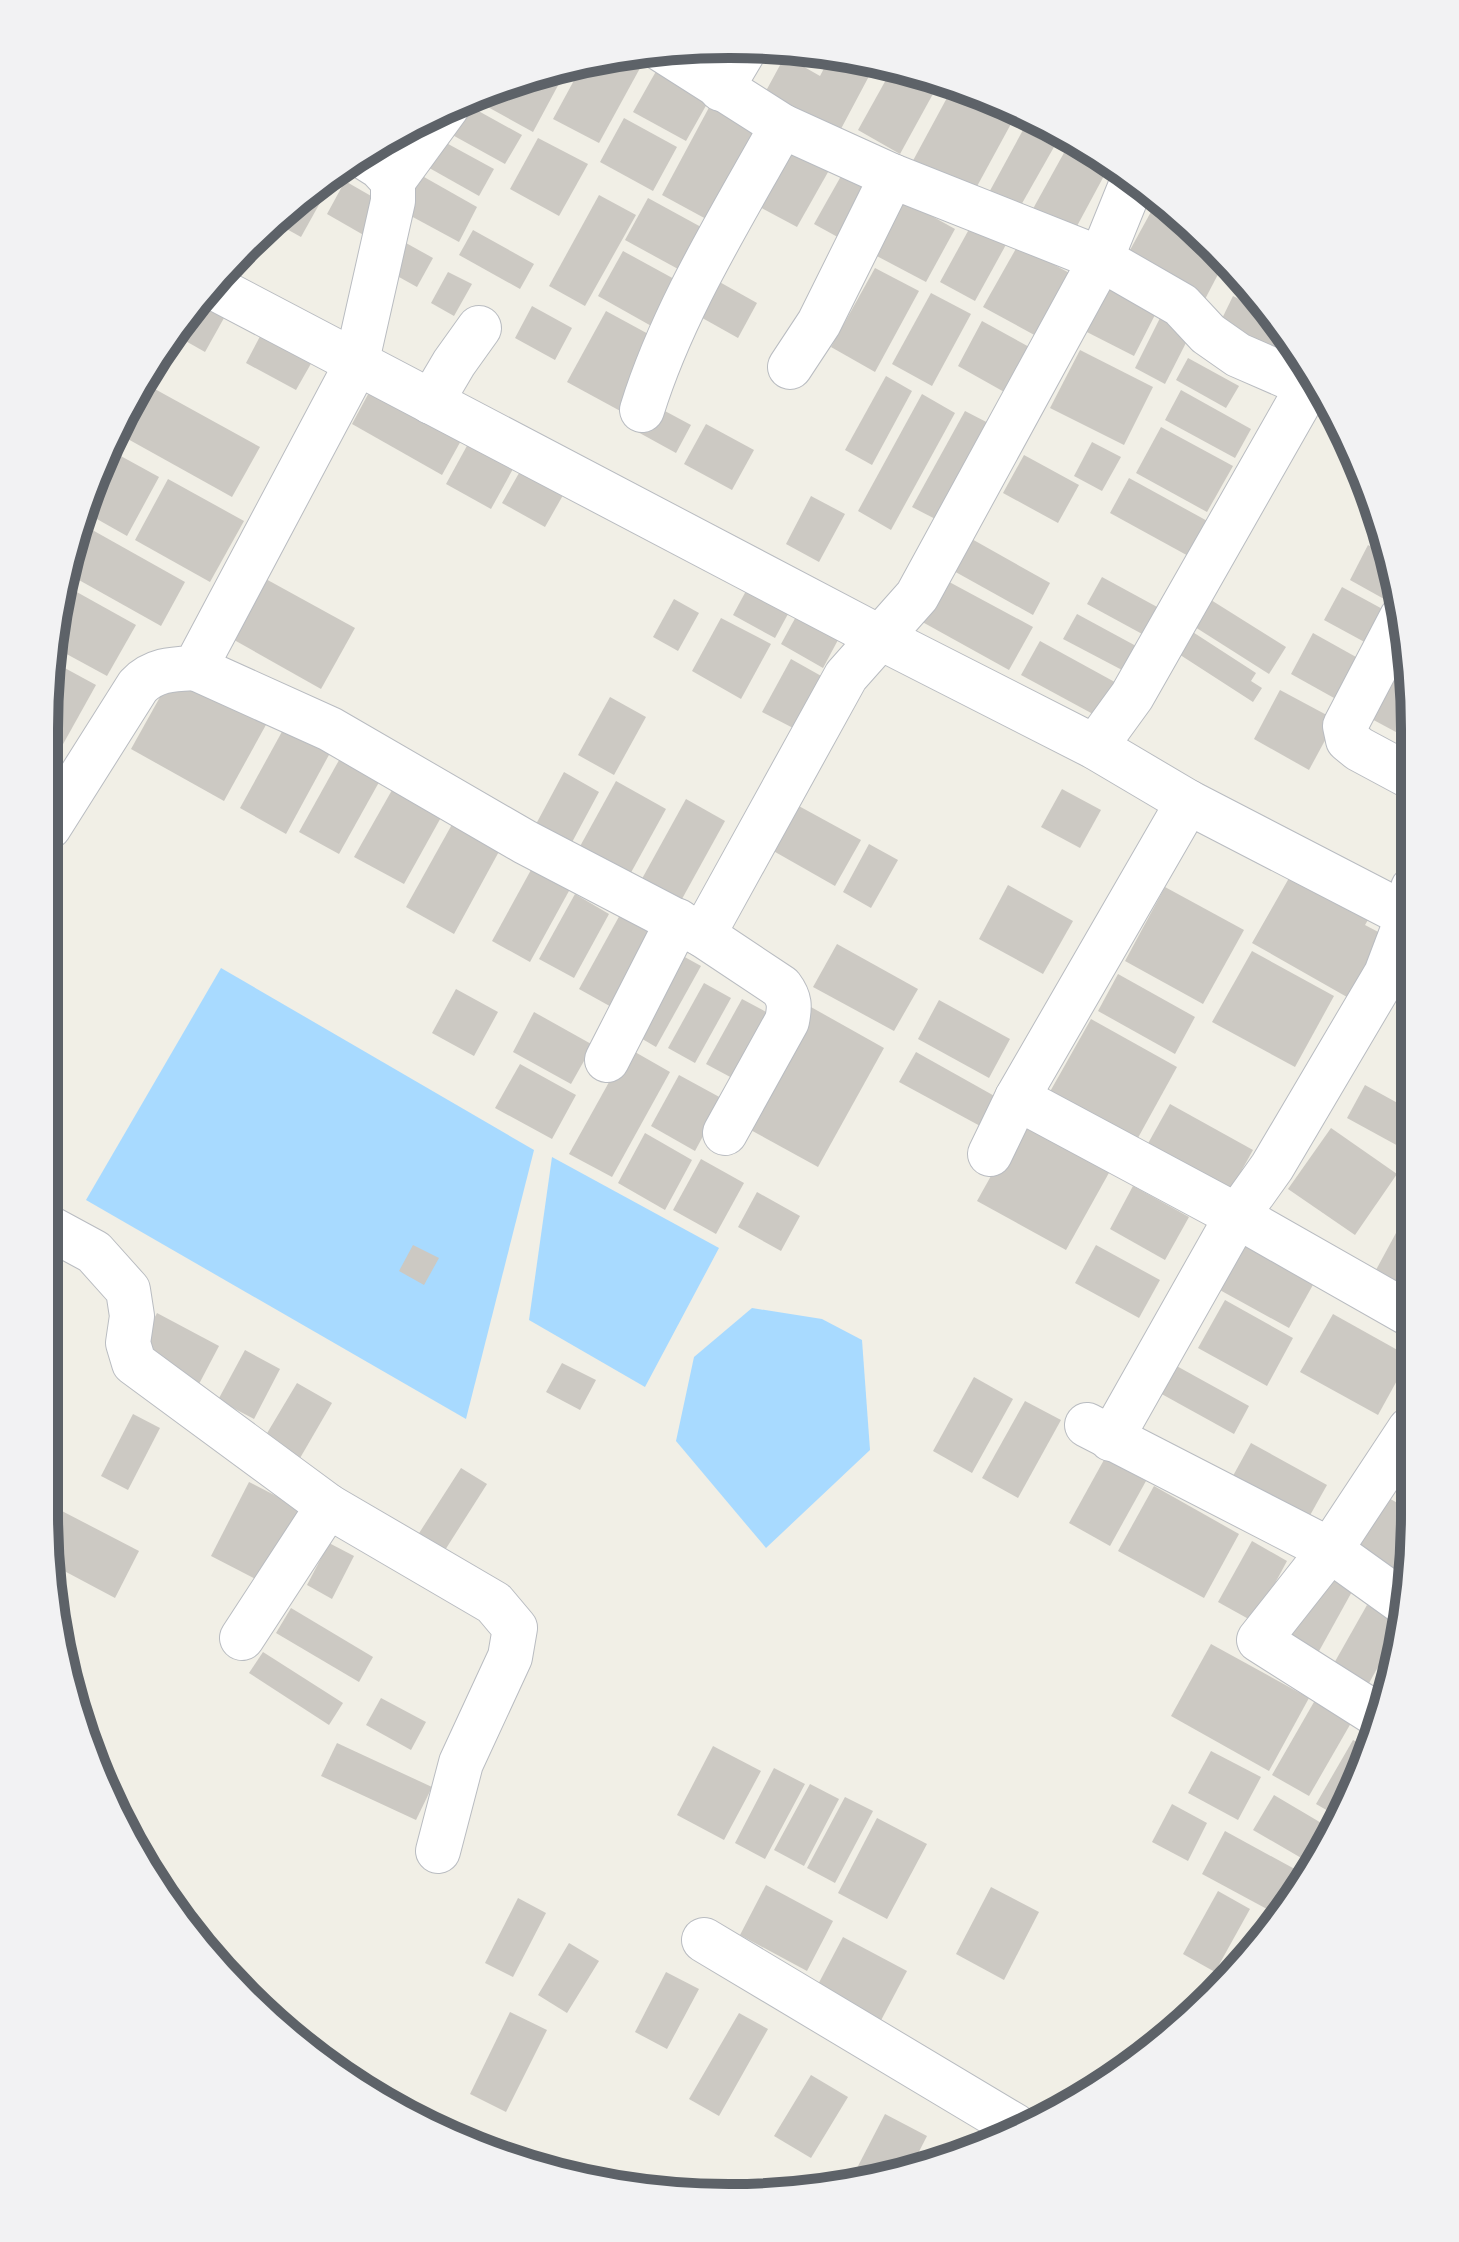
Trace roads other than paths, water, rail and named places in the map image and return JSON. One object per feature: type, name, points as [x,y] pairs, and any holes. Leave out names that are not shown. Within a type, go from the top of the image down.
[{"type":"street","points":[[721,89],[739,58]]},
{"type":"street","points":[[677,60],[782,126],[892,176],[1101,259],[1181,305],[1208,334],[1238,355],[1304,383]]},
{"type":"street","points":[[642,410],[654,372],[710,255],[782,126]]},
{"type":"street","points":[[195,668],[360,347],[393,201],[377,168],[410,140]]},
{"type":"street","points":[[790,367],[819,323],[892,176]]},
{"type":"street","points":[[607,1060],[846,676],[917,596],[1101,259],[1129,190]]},
{"type":"street","points":[[222,290],[360,347],[431,402],[1095,747],[1188,802],[1401,902]]},
{"type":"street","points":[[431,402],[479,328]]},
{"type":"street","points":[[1095,747],[1132,696],[1312,395]]},
{"type":"street","points":[[1394,633],[1345,726],[1348,740],[1359,749],[1401,772]]},
{"type":"street","points":[[58,813],[126,703],[145,678],[167,669],[195,668],[330,729],[525,842],[690,928],[781,987],[788,995],[790,1006],[787,1021],[725,1133]]},
{"type":"street","points":[[990,1154],[1017,1098],[1188,802]]},
{"type":"street","points":[[1395,1597],[1330,1550],[1098,1431],[1272,1167],[1386,974],[1401,934]]},
{"type":"street","points":[[1017,1098],[1237,1216],[1401,1309]]},
{"type":"street","points":[[58,1232],[94,1252],[128,1290],[132,1316],[128,1343],[134,1363],[328,1506],[494,1603],[515,1628],[510,1657],[461,1763],[438,1851]]},
{"type":"street","points":[[1370,1711],[1259,1640],[1330,1550],[1401,1443]]},
{"type":"street","points":[[242,1638],[328,1506]]},
{"type":"street","points":[[704,1940],[1009,2123]]},
{"type":"water","points":[[221,968],[534,1150],[466,1419],[86,1200]]},
{"type":"water","points":[[552,1157],[719,1248],[645,1387],[529,1320]]},
{"type":"water","points":[[752,1308],[822,1319],[862,1340],[870,1450],[766,1548],[676,1441],[694,1357]]}]
